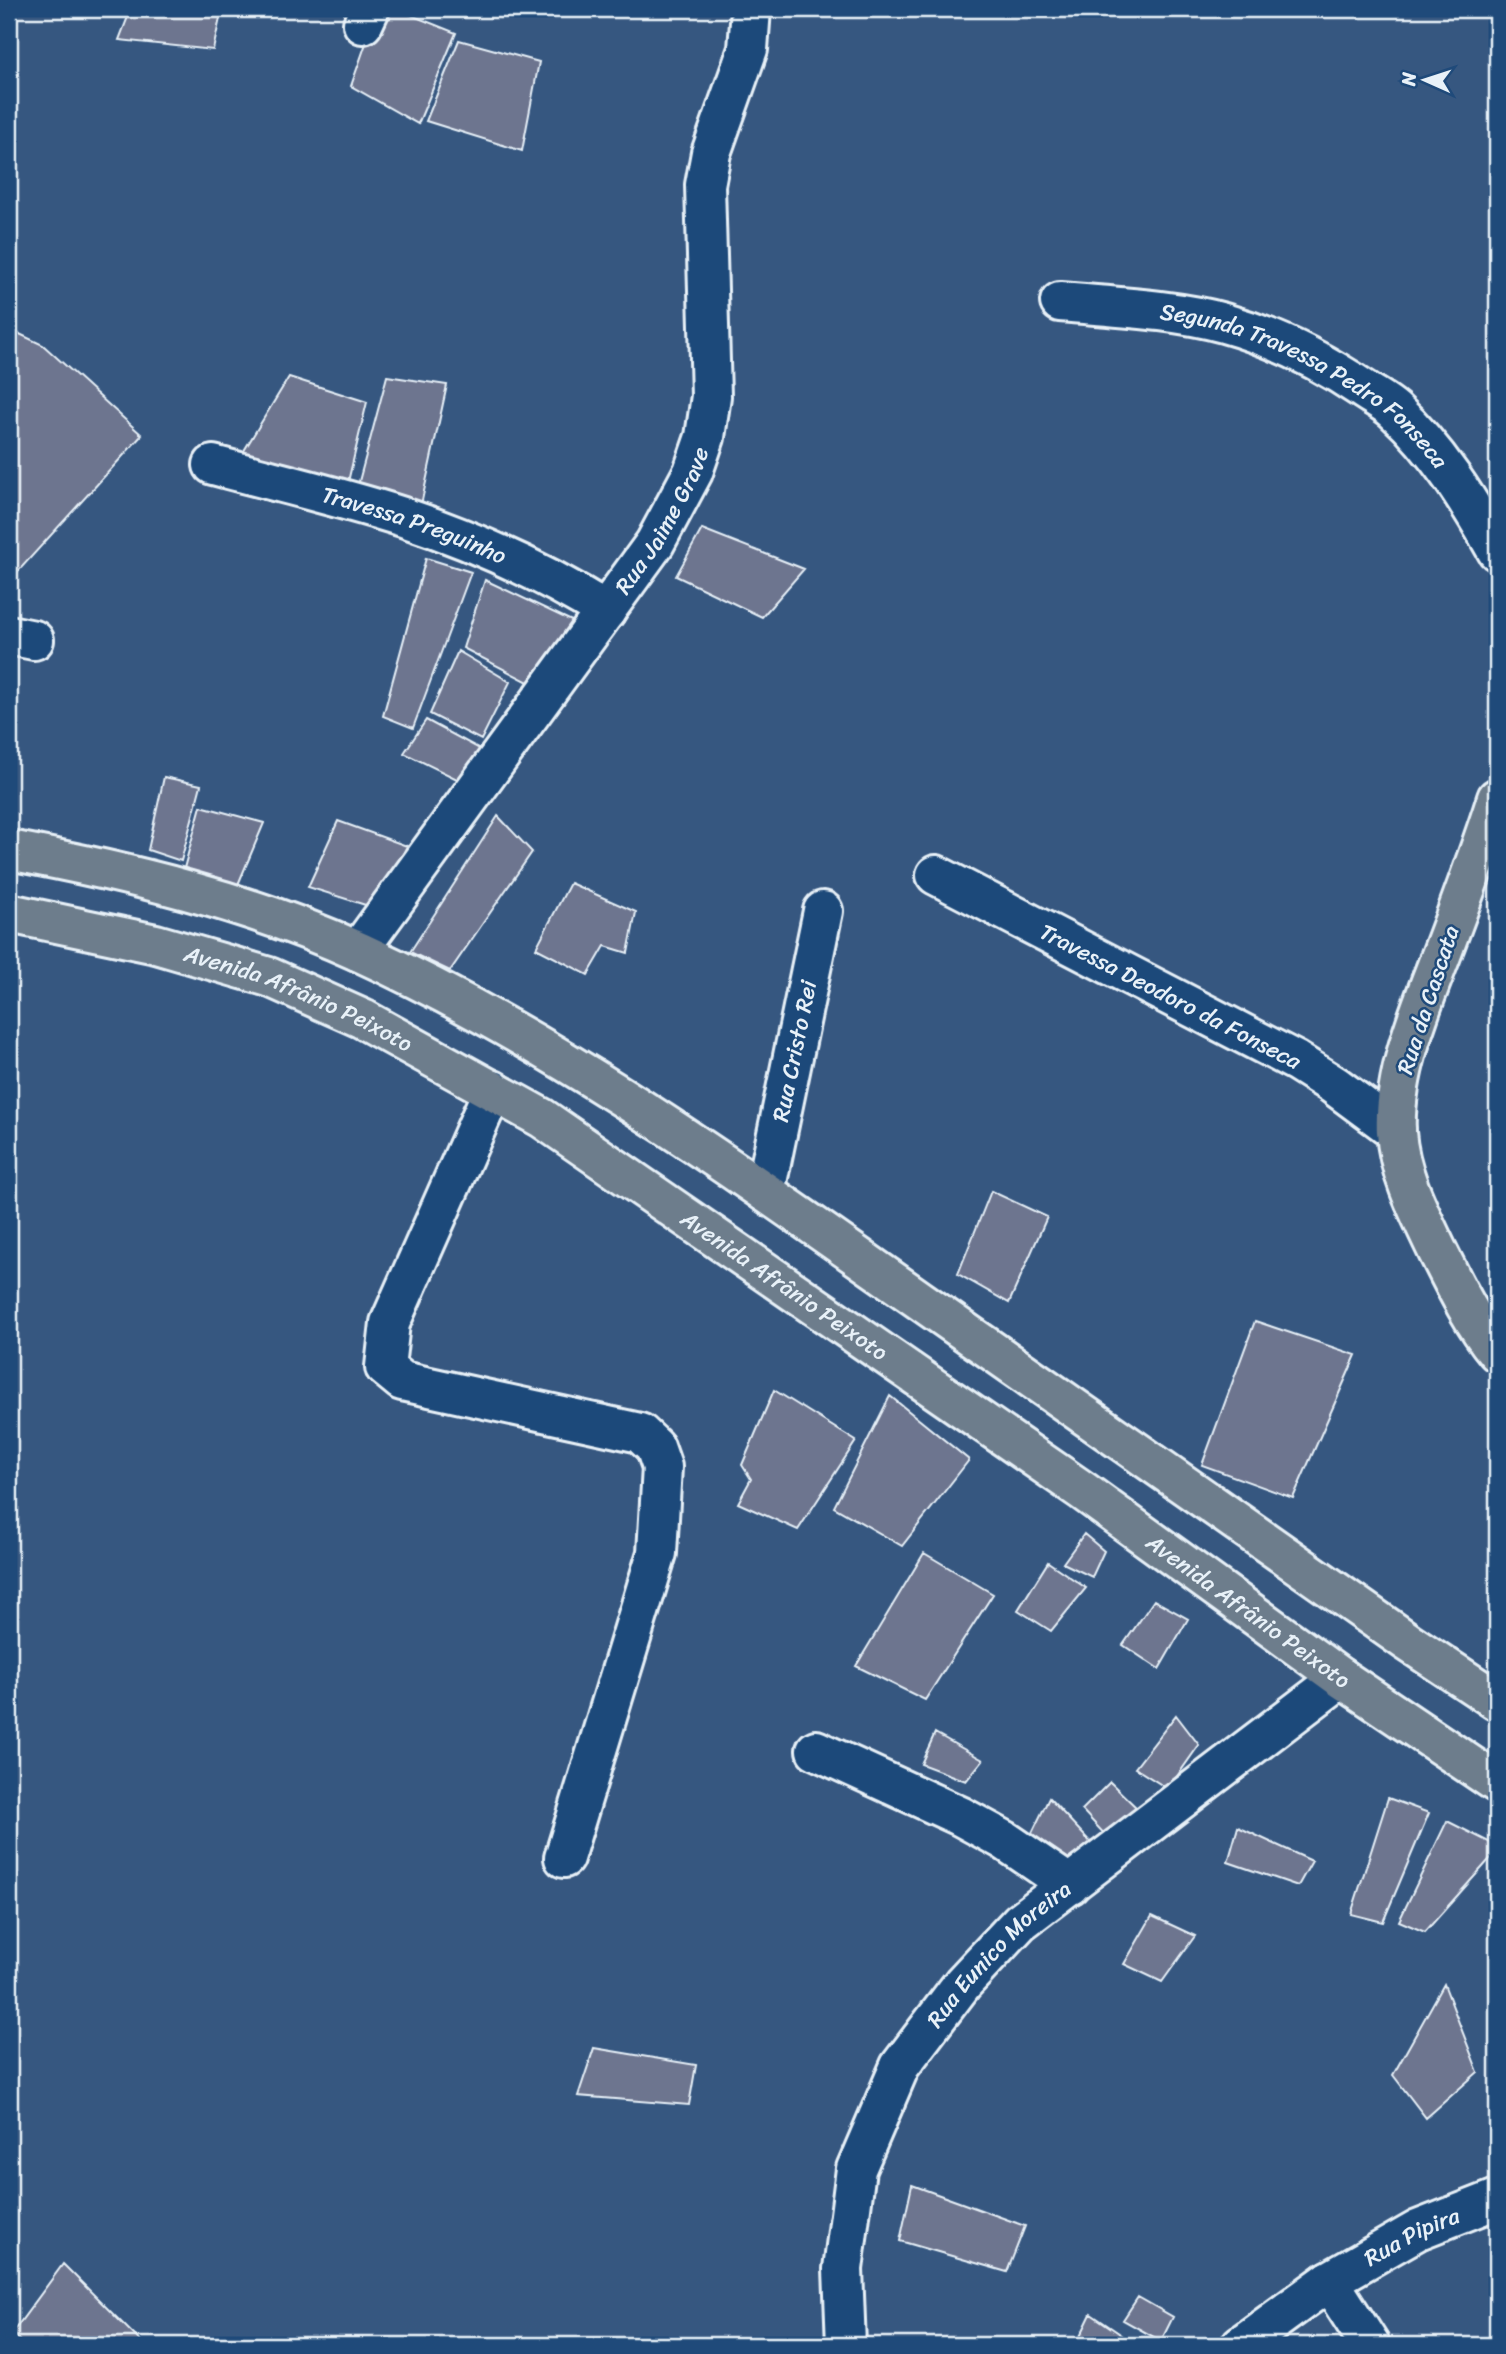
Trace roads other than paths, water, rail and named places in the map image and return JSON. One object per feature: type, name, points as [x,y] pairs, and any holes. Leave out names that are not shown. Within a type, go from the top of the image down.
[{"type":"main road","name":"Rua da Cascata","points":[[1497,798],[1419,1015],[1405,1064],[1396,1131],[1407,1183],[1418,1209],[1462,1297],[1486,1339],[1497,1352]]},
{"type":"main road","points":[[9,850],[189,891],[358,951],[444,994],[572,1067],[765,1192],[1497,1702]]},
{"type":"main road","name":"Avenida Afrânio Peixoto","points":[[9,913],[156,944],[269,977],[363,1019],[542,1118],[897,1361],[1083,1491],[1341,1678],[1497,1783]]},
{"type":"street","name":"Rua Jaime Grave","points":[[358,951],[655,543],[693,472],[705,438],[710,396],[705,185],[711,153],[748,49],[751,9]]},
{"type":"street","name":"Segunda Travessa Pedro Fonseca","points":[[1060,302],[1157,312],[1223,323],[1284,344],[1337,372],[1393,409],[1435,455],[1475,512],[1497,551]]},
{"type":"street","name":"Travessa Preguinho","points":[[214,465],[400,516],[444,532],[527,566],[606,611]]},
{"type":"street","name":"Travessa Deodoro da Fonseca","points":[[936,875],[1296,1061],[1334,1085],[1396,1131]]},
{"type":"street","name":"Rua Cristo Rei","points":[[765,1192],[822,911]]},
{"type":"street","points":[[493,1090],[390,1323],[386,1367],[402,1381],[640,1433],[655,1447],[662,1467],[657,1553],[564,1858]]},
{"type":"street","name":"Rua Eunico Moreira","points":[[846,2345],[843,2269],[856,2169],[900,2066],[963,1983],[1020,1922],[1341,1678]]},
{"type":"street","points":[[817,1750],[960,1816],[1004,1840],[1070,1885]]},
{"type":"street","name":"Rua Pipira","points":[[1241,2345],[1329,2281],[1418,2230],[1497,2199]]},
{"type":"street","points":[[1329,2281],[1370,2345]]}]
